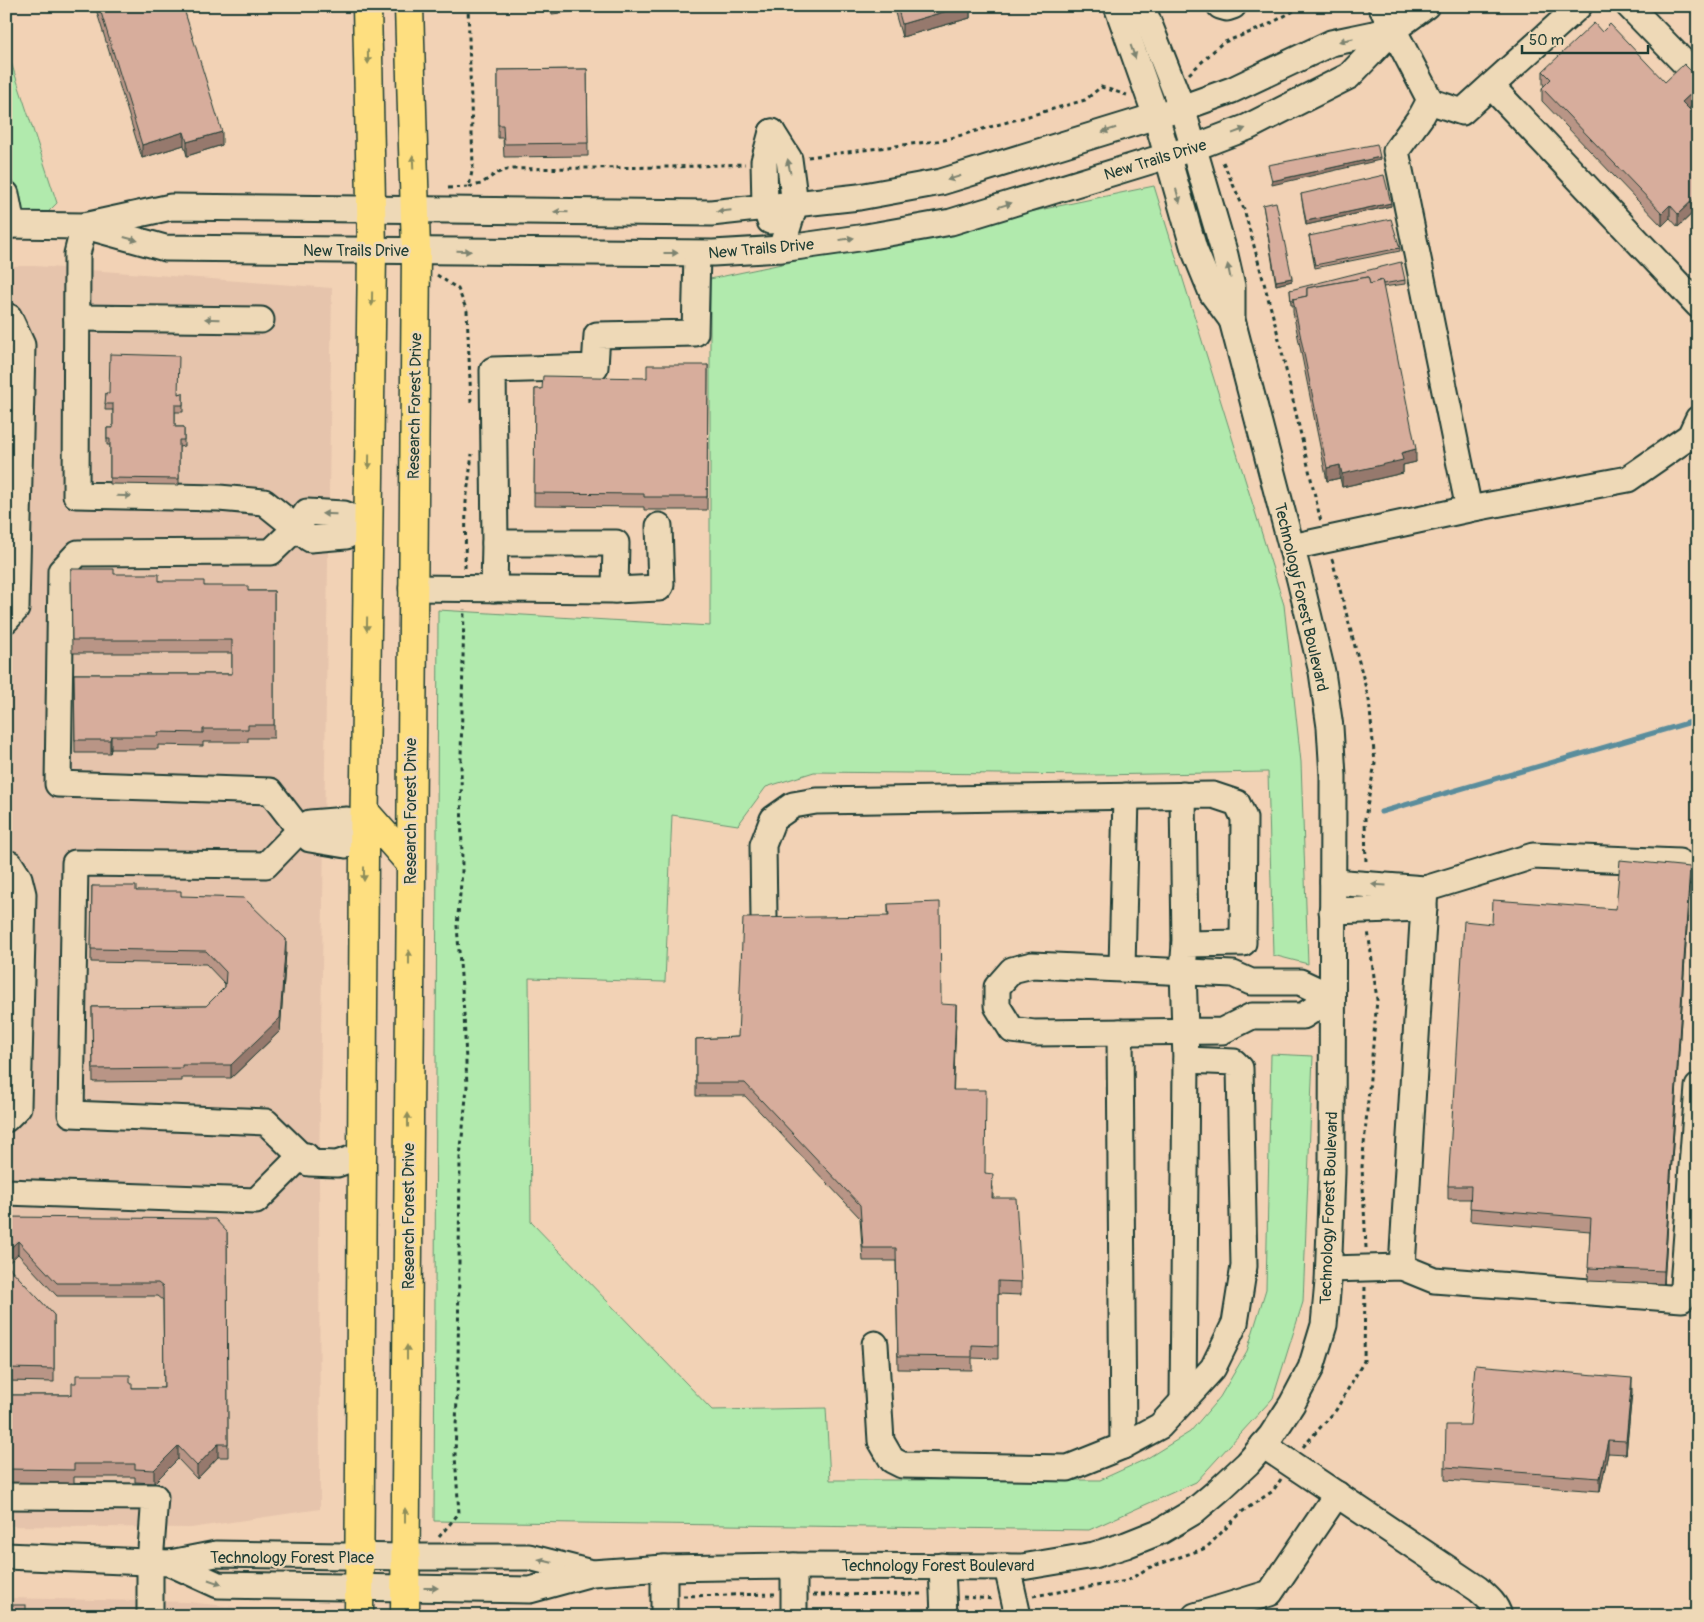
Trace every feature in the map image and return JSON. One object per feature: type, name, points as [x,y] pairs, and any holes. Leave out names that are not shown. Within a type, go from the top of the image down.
[{"type":"main road","name":"Research Forest Drive","points":[[367,6],[372,251],[362,1155],[383,1557],[382,1587],[404,1616]]},
{"type":"main road","name":"Research Forest Drive","points":[[359,1616],[382,1587],[410,863],[416,251],[409,6]]},
{"type":"main road","points":[[365,823],[410,863]]},
{"type":"street","name":"Technology Forest Boulevard","points":[[1117,6],[1156,116],[1194,249],[1212,293],[1232,320]]},
{"type":"street","name":"Technology Forest Boulevard","points":[[382,1587],[530,1590],[592,1573],[664,1568],[794,1566],[1022,1567],[1094,1555],[1126,1546],[1161,1531],[1193,1512],[1219,1490],[1248,1463],[1263,1445],[1292,1404],[1311,1368],[1324,1325],[1329,1268],[1332,1172],[1333,776],[1330,727],[1322,672],[1292,547],[1232,320],[1232,286],[1225,255],[1182,108],[1142,6]]},
{"type":"street","points":[[1220,6],[1227,8],[1233,6]]},
{"type":"street","points":[[1381,6],[1429,100],[1462,112],[1579,6]]},
{"type":"street","name":"New Trails Drive","points":[[84,226],[165,248],[372,251],[696,254],[781,249],[866,237],[951,222],[1193,148],[1248,127],[1349,76],[1393,30],[1426,6]]},
{"type":"street","points":[[1629,6],[1698,77]]},
{"type":"street","name":"New Trails Drive","points":[[9,225],[84,226],[171,208],[372,210],[414,202],[711,213],[859,197],[941,182],[1182,108],[1232,90],[1331,43],[1393,30]]},
{"type":"street","points":[[1674,86],[1674,74],[1680,59]]},
{"type":"street","points":[[1491,86],[1698,305]]},
{"type":"street","points":[[1429,100],[1422,115],[1396,151],[1469,509]]},
{"type":"street","points":[[772,132],[789,159],[795,204],[781,249],[765,207],[764,161],[772,132]]},
{"type":"street","points":[[6,194],[9,225]]},
{"type":"street","points":[[84,226],[77,254],[76,495],[219,498],[264,502],[297,527]]},
{"type":"street","points":[[494,589],[493,370],[595,367],[597,335],[695,333],[696,254]]},
{"type":"street","points":[[6,316],[9,317],[22,345],[16,609],[6,620]]},
{"type":"street","points":[[77,318],[261,320]]},
{"type":"street","points":[[1292,547],[1469,509],[1628,479],[1690,436],[1698,418]]},
{"type":"street","points":[[303,830],[270,791],[58,784],[61,571],[78,553],[270,552],[297,527],[307,512],[344,514],[368,524]]},
{"type":"street","points":[[412,588],[615,590],[659,588],[661,585],[659,526]]},
{"type":"street","points":[[495,543],[616,543],[615,590]]},
{"type":"street","points":[[764,917],[763,844],[773,819],[793,805],[816,801],[1213,795],[1237,803],[1244,818],[1243,943],[1186,944]]},
{"type":"street","points":[[1122,968],[1126,796]]},
{"type":"street","points":[[1183,796],[1186,944],[1183,971],[1186,1031],[1183,1401]]},
{"type":"street","points":[[303,1156],[266,1122],[71,1114],[76,863],[266,865],[310,823],[347,820],[365,823]]},
{"type":"street","points":[[1332,911],[1425,898],[1532,856],[1679,862],[1698,873]]},
{"type":"street","points":[[6,863],[10,864],[19,878],[23,894],[18,1107],[6,1119]]},
{"type":"street","points":[[1333,882],[1425,898]]},
{"type":"street","points":[[1402,1268],[1425,898]]},
{"type":"street","points":[[1032,965],[1233,974],[1251,982],[1300,982],[1332,997],[1303,1016],[1252,1016],[1222,1031],[1034,1033],[1012,1030],[997,1006],[997,987],[1012,970],[1032,965]]},
{"type":"street","points":[[1120,1032],[1123,1446]]},
{"type":"street","points":[[875,1344],[881,1441],[892,1460],[902,1466],[1068,1468],[1123,1446],[1160,1426],[1213,1368],[1235,1323],[1244,1266],[1240,1068],[1234,1062],[1186,1060]]},
{"type":"street","points":[[1329,1268],[1402,1268],[1434,1280],[1682,1299],[1698,1087]]},
{"type":"street","points":[[6,1192],[256,1201],[309,1151],[339,1149],[362,1155]]},
{"type":"street","points":[[1263,1445],[1478,1589],[1493,1603],[1498,1610],[1499,1616]]},
{"type":"street","points":[[1195,1616],[1270,1592],[1336,1494]]},
{"type":"street","points":[[6,1496],[155,1497],[160,1562],[150,1616]]},
{"type":"street","name":"Technology Forest Place","points":[[6,1556],[160,1562],[216,1554],[383,1557]]},
{"type":"street","name":"Technology Forest Boulevard","points":[[383,1557],[529,1557],[592,1573]]},
{"type":"street","name":"Technology Forest Place","points":[[160,1562],[218,1585],[382,1587]]},
{"type":"street","points":[[794,1566],[794,1616]]},
{"type":"street","points":[[942,1566],[944,1616]]},
{"type":"street","points":[[1007,1567],[1018,1616]]},
{"type":"street","points":[[664,1568],[664,1616]]},
{"type":"path","points":[[468,6],[473,166],[468,187]]},
{"type":"path","points":[[1173,82],[1187,76],[1222,43],[1264,27],[1303,6]]},
{"type":"path","points":[[789,159],[944,140],[1085,100],[1101,87],[1129,96],[1146,90]]},
{"type":"path","points":[[414,202],[434,188],[468,187],[481,184],[495,174],[508,169],[672,167],[745,164],[764,161]]},
{"type":"path","points":[[432,272],[458,289],[467,311],[471,407]]},
{"type":"path","points":[[438,1538],[459,1513],[455,1456],[460,1158],[467,1087],[464,1013],[457,926],[462,872],[461,758],[466,502],[473,446]]},
{"type":"shaded area","points":[[6,266],[35,266],[332,288],[319,1173],[320,1509],[191,1528],[6,1526]]},
{"type":"shaded area","points":[[6,1598],[189,1602],[317,1616],[6,1616]]},
{"type":"green space","points":[[6,47],[57,203],[46,214],[6,214]]},
{"type":"green space","points":[[1154,186],[1284,605],[1301,762],[1308,964],[1273,955],[1268,772],[1095,775],[814,772],[766,787],[738,825],[672,815],[665,982],[529,978],[531,1222],[712,1410],[826,1408],[830,1480],[1100,1480],[1146,1459],[1190,1432],[1220,1397],[1247,1351],[1266,1289],[1271,1054],[1313,1056],[1303,1302],[1273,1398],[1196,1482],[1089,1530],[434,1521],[438,610],[710,626],[710,279]]},
{"type":"building","points":[[99,6],[183,6],[222,132],[187,142],[184,132],[142,145]]},
{"type":"building","points":[[897,6],[964,6],[902,24]]},
{"type":"building","points":[[1594,23],[1602,32],[1610,24],[1665,82],[1684,64],[1698,78],[1698,87],[1682,102],[1698,118],[1698,195],[1678,214],[1670,205],[1662,213],[1542,88],[1551,79],[1543,71]]},
{"type":"building","points":[[587,69],[588,143],[504,144],[503,125],[498,125],[498,70]]},
{"type":"building","points":[[1377,144],[1380,157],[1272,181],[1268,165]]},
{"type":"building","points":[[1384,175],[1391,203],[1306,221],[1301,194]]},
{"type":"building","points":[[1276,202],[1292,278],[1276,281],[1263,205]]},
{"type":"building","points":[[1391,219],[1400,248],[1315,265],[1309,236]]},
{"type":"building","points":[[1401,262],[1405,280],[1383,284],[1382,280],[1370,284],[1368,277],[1307,288],[1307,296],[1293,299],[1291,302],[1290,290]]},
{"type":"building","points":[[1368,277],[1370,284],[1382,280],[1416,449],[1401,453],[1403,460],[1342,474],[1340,465],[1327,468],[1293,299],[1307,296],[1307,288]]},
{"type":"building","points":[[110,354],[179,356],[178,394],[183,393],[183,405],[175,405],[175,427],[184,427],[184,440],[179,440],[179,479],[110,478],[110,439],[107,439],[107,428],[113,428],[113,404],[105,404],[106,393],[109,394]]},
{"type":"building","points":[[647,365],[708,365],[707,497],[644,497],[644,494],[534,493],[535,389],[542,389],[543,376],[647,378]]},
{"type":"building","points":[[71,569],[114,569],[114,574],[159,574],[159,581],[204,581],[204,586],[248,586],[248,591],[274,591],[274,725],[248,725],[248,729],[203,729],[203,733],[158,732],[158,736],[111,736],[110,740],[75,740],[74,674],[232,674],[232,640],[72,640]]},
{"type":"building","points":[[1620,860],[1690,867],[1664,1271],[1588,1268],[1591,1218],[1470,1208],[1471,1186],[1448,1186],[1464,921],[1492,924],[1493,900],[1616,909]]},
{"type":"building","points":[[92,886],[136,886],[136,891],[181,891],[181,896],[244,898],[286,939],[280,1018],[231,1065],[182,1065],[182,1068],[93,1069],[92,1007],[206,1006],[225,987],[226,972],[206,951],[91,949]]},
{"type":"building","points":[[940,902],[941,1004],[956,1005],[953,1090],[986,1090],[985,1173],[993,1174],[992,1198],[1016,1198],[1021,1282],[998,1281],[998,1346],[972,1345],[972,1357],[898,1356],[896,1248],[863,1248],[860,1205],[745,1083],[696,1083],[696,1039],[738,1037],[743,918],[889,916],[888,904]]},
{"type":"building","points":[[6,1217],[215,1219],[227,1232],[228,1444],[218,1444],[197,1466],[178,1446],[154,1470],[135,1469],[135,1464],[74,1464],[74,1470],[6,1469],[6,1395],[72,1395],[72,1383],[76,1383],[76,1375],[130,1375],[132,1388],[164,1388],[163,1287],[158,1283],[57,1283],[18,1241],[6,1252],[6,1241],[11,1236],[6,1231]]},
{"type":"building","points":[[6,1264],[54,1315],[54,1369],[6,1368]]},
{"type":"building","points":[[1475,1365],[1632,1378],[1626,1441],[1608,1440],[1600,1478],[1445,1467],[1446,1425],[1470,1425]]},
{"type":"building","points":[[6,1605],[26,1605],[26,1616],[6,1616]]},
{"type":"waterway","points":[[1381,812],[1698,720]]}]
